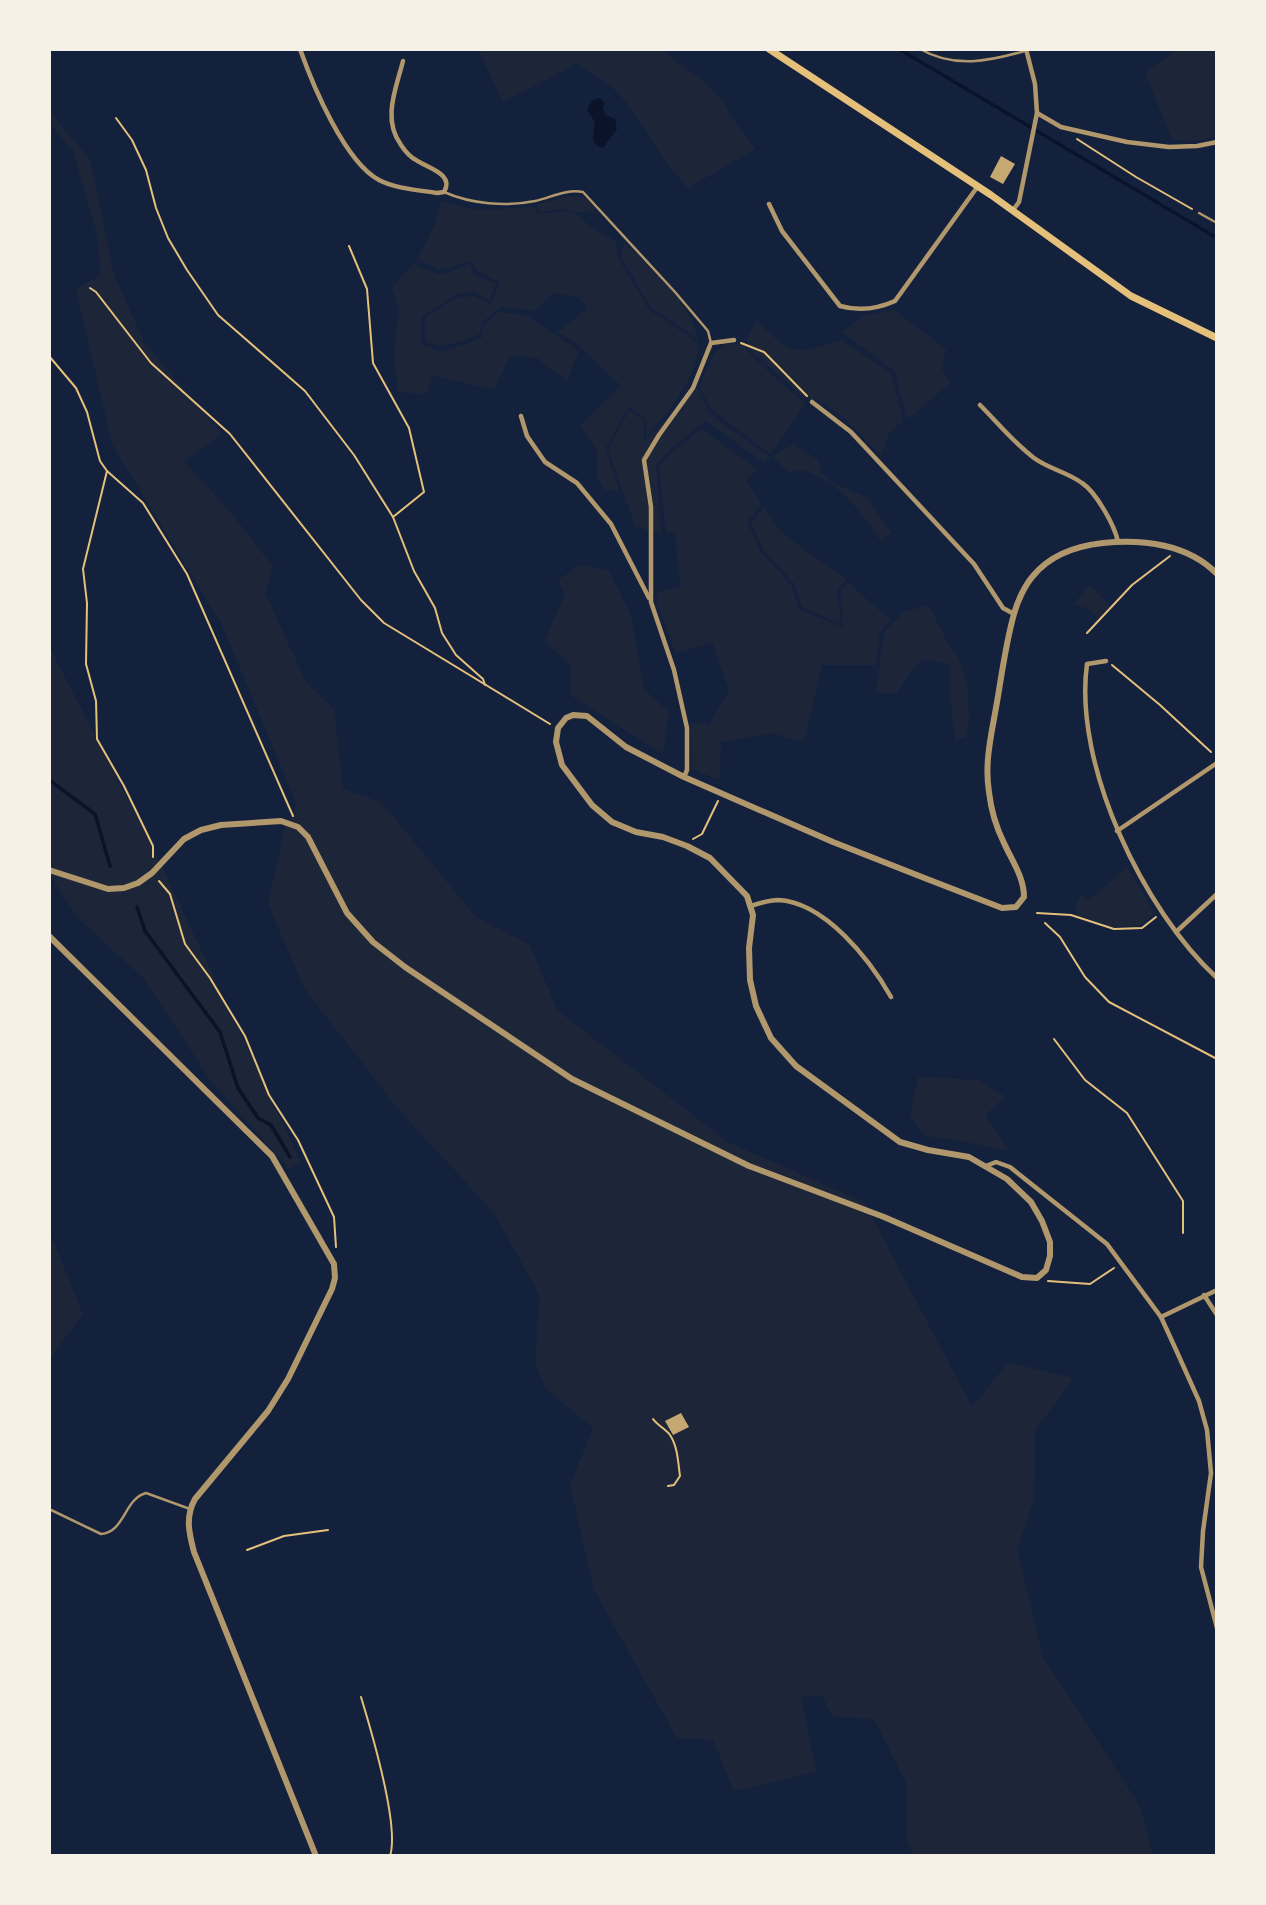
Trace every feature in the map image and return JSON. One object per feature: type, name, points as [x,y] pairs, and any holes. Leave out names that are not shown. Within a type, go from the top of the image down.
[{"type":"main road","points":[[769,49],[978,186],[1131,296],[1217,338]]},
{"type":"street","points":[[300,49],[309,75],[344,143],[368,173],[392,185],[437,194],[444,192],[447,187],[446,180],[441,173],[407,153],[392,127],[390,114],[403,61]]},
{"type":"street","points":[[1013,210],[1019,202],[1037,116],[1035,84],[1027,50]]},
{"type":"street","points":[[1037,116],[1061,127],[1127,142],[1160,146],[1197,146],[1217,142]]},
{"type":"street","points":[[769,204],[782,231],[839,306],[854,310],[883,306],[895,300],[978,186]]},
{"type":"street","points":[[652,602],[650,507],[644,460],[693,388],[711,343],[734,340]]},
{"type":"street","points":[[812,402],[851,432],[974,564],[1003,608],[1013,614]]},
{"type":"street","points":[[980,405],[1045,466],[1083,483],[1116,532],[1118,542]]},
{"type":"street","points":[[521,416],[527,436],[545,462],[577,483],[611,524],[652,602],[674,670],[687,728],[687,770],[684,777]]},
{"type":"street","points":[[49,870],[107,890],[131,885],[152,873],[184,839],[201,830],[221,825],[281,821],[298,827],[308,838],[347,914],[373,942],[405,967],[572,1079],[749,1166],[884,1217],[1022,1278],[1037,1278],[1046,1270],[1050,1256],[1049,1242],[1042,1221],[1031,1202],[1007,1179],[969,1157],[900,1142],[796,1066],[771,1038],[756,1006],[750,980],[751,906],[747,895],[710,858],[663,837],[636,832],[612,822],[592,805],[562,765],[556,742],[558,728],[566,718],[573,715],[587,716],[626,747],[684,777],[927,879],[1002,908],[1016,907],[1024,897],[1024,891],[1021,877],[1003,842],[993,814],[988,777],[989,751],[1013,614],[1033,575],[1063,552],[1081,546],[1118,542],[1151,543],[1180,549],[1217,574]]},
{"type":"street","points":[[1106,661],[1087,664],[1084,681],[1085,710],[1097,772],[1117,831],[1129,856],[1176,932],[1194,957],[1217,978]]},
{"type":"street","points":[[1117,831],[1217,763]]},
{"type":"street","points":[[1176,932],[1217,894]]},
{"type":"street","points":[[751,906],[780,900],[805,907],[823,916],[863,955],[877,972],[891,997]]},
{"type":"street","points":[[49,936],[272,1156],[331,1256],[335,1278],[332,1289],[288,1379],[268,1411],[190,1509],[188,1524],[194,1552],[316,1856]]},
{"type":"street","points":[[986,1166],[996,1162],[1010,1167],[1107,1244],[1161,1317],[1199,1401],[1207,1430],[1212,1473],[1203,1531],[1201,1567],[1217,1628]]},
{"type":"street","points":[[1161,1317],[1217,1290]]},
{"type":"street","points":[[1204,1295],[1217,1315]]},
{"type":"lane","points":[[920,49],[948,61],[962,63],[994,59],[1027,50]]},
{"type":"lane","points":[[444,192],[474,201],[512,204],[536,201],[563,192],[583,192],[676,292],[708,331],[711,343]]},
{"type":"lane","points":[[1199,213],[1217,223]]},
{"type":"lane","points":[[49,1509],[101,1534],[116,1528],[133,1500],[141,1494],[146,1493],[190,1509]]},
{"type":"path","points":[[116,118],[132,140],[146,170],[156,208],[168,238],[218,315],[306,391],[354,455],[393,517],[414,571],[435,608],[442,633],[456,654],[483,679],[485,685]]},
{"type":"path","points":[[1061,127],[1126,170],[1199,213]]},
{"type":"path","points":[[349,246],[367,289],[373,363],[409,428],[424,492],[393,517]]},
{"type":"path","points":[[90,288],[96,292],[151,363],[230,434],[361,600],[384,623],[550,723]]},
{"type":"path","points":[[734,340],[764,352],[812,402]]},
{"type":"path","points":[[49,356],[76,388],[87,412],[100,461],[107,471],[144,503],[187,574],[298,827]]},
{"type":"path","points":[[107,471],[83,569],[87,603],[86,664],[96,701],[97,739],[124,786],[153,846],[152,873],[170,894],[184,944],[210,978],[245,1036],[269,1095],[298,1140],[334,1217],[336,1251],[331,1256]]},
{"type":"path","points":[[1087,633],[1132,585],[1180,549]]},
{"type":"path","points":[[1106,661],[1160,705],[1211,752]]},
{"type":"path","points":[[690,840],[702,834],[715,806]]},
{"type":"path","points":[[1037,913],[1071,915],[1114,929],[1142,928],[1163,912]]},
{"type":"path","points":[[1045,923],[1060,937],[1086,977],[1109,1002],[1217,1059]]},
{"type":"path","points":[[1054,1039],[1085,1080],[1127,1112],[1183,1201],[1183,1233]]},
{"type":"path","points":[[1037,1278],[1052,1283],[1090,1284],[1122,1264]]},
{"type":"path","points":[[653,1419],[669,1434],[677,1451],[680,1476],[674,1485],[668,1486]]},
{"type":"path","points":[[247,1550],[284,1535],[328,1530]]},
{"type":"path","points":[[360,1697],[378,1756],[392,1833],[390,1856]]},
{"type":"shaded area","points":[[478,49],[659,49],[700,78],[723,100],[730,115],[755,149],[688,188],[670,167],[624,100],[595,75],[576,64],[503,102]]},
{"type":"shaded area","points":[[1178,49],[1217,52],[1217,136],[1195,141],[1172,140],[1145,73]]},
{"type":"shaded area","points":[[600,98],[605,103],[605,115],[615,119],[617,129],[603,148],[594,141],[595,122],[587,110],[592,100]]},
{"type":"shaded area","points":[[49,111],[90,159],[114,275],[144,342],[222,434],[184,462],[230,511],[273,567],[265,593],[306,682],[334,710],[343,789],[381,802],[477,918],[529,944],[558,1011],[728,1142],[864,1202],[972,1407],[1008,1362],[1073,1378],[1035,1431],[1034,1500],[1017,1549],[1043,1658],[1140,1806],[1153,1856],[914,1856],[906,1838],[907,1785],[874,1719],[833,1717],[822,1696],[801,1697],[816,1772],[734,1791],[713,1740],[677,1738],[594,1590],[570,1485],[593,1428],[546,1389],[535,1363],[540,1296],[494,1213],[399,1110],[304,988],[268,904],[285,827],[297,805],[222,625],[112,444],[76,289],[101,275],[97,234],[73,151],[49,122]]},
{"type":"shaded area","points":[[567,196],[584,198],[596,209],[582,213],[564,209],[540,212],[536,205]]},
{"type":"shaded area","points":[[441,201],[476,210],[533,207],[538,214],[564,211],[575,213],[595,230],[616,241],[618,258],[649,310],[699,343],[697,357],[687,382],[646,437],[647,421],[629,406],[605,449],[619,490],[604,490],[596,475],[598,452],[580,426],[621,386],[581,347],[558,332],[588,308],[578,297],[553,293],[534,311],[501,307],[482,322],[480,334],[446,345],[426,342],[426,317],[456,298],[474,296],[489,304],[500,282],[478,271],[471,261],[441,270],[417,259],[435,225]]},
{"type":"shaded area","points":[[624,242],[678,298],[694,325],[698,339],[650,306],[621,256]]},
{"type":"shaded area","points":[[413,264],[441,275],[470,264],[473,274],[496,284],[490,300],[473,292],[457,294],[422,317],[421,344],[443,352],[482,338],[483,326],[498,312],[526,315],[579,351],[567,381],[537,358],[510,355],[494,390],[432,375],[426,394],[398,392],[394,352],[399,308],[392,288]]},
{"type":"shaded area","points":[[894,310],[946,349],[942,369],[950,383],[908,419],[898,387],[897,373],[842,332],[865,315]]},
{"type":"shaded area","points":[[757,321],[787,347],[803,350],[842,340],[891,373],[903,420],[889,434],[881,456],[836,411],[815,399],[805,398],[752,352],[746,339]]},
{"type":"shaded area","points":[[727,344],[742,344],[805,404],[770,454],[712,410],[699,386],[715,352]]},
{"type":"shaded area","points":[[698,388],[711,415],[770,457],[764,463],[706,421],[671,448],[656,465],[661,535],[635,526],[608,449],[629,411],[644,420],[644,442]]},
{"type":"shaded area","points":[[702,429],[757,469],[746,480],[761,504],[747,522],[761,552],[791,585],[799,610],[843,627],[841,592],[848,582],[890,620],[880,631],[876,665],[822,665],[804,742],[771,733],[721,742],[720,780],[692,769],[691,722],[709,725],[729,690],[712,642],[676,654],[658,606],[657,592],[680,587],[675,533],[666,532],[659,466],[673,451]]},
{"type":"shaded area","points":[[794,444],[818,460],[822,473],[831,482],[868,498],[891,533],[881,542],[858,510],[838,490],[816,475],[804,471],[788,472],[772,456]]},
{"type":"shaded area","points":[[763,507],[784,535],[846,579],[837,591],[841,624],[802,607],[795,584],[764,551],[751,524]]},
{"type":"shaded area","points":[[580,565],[609,571],[631,616],[644,689],[669,712],[663,754],[570,695],[571,666],[545,641],[565,593],[558,580]]},
{"type":"shaded area","points":[[1091,586],[1110,606],[1098,618],[1088,609],[1074,604],[1087,587]]},
{"type":"shaded area","points":[[929,605],[947,642],[958,656],[968,688],[969,721],[966,737],[955,740],[950,665],[923,659],[896,694],[876,693],[884,632],[903,612]]},
{"type":"shaded area","points":[[49,646],[155,852],[301,1162],[289,1169],[211,1081],[144,979],[77,917],[49,873]]},
{"type":"shaded area","points":[[1127,867],[1155,913],[1141,925],[1113,927],[1078,915],[1077,898],[1084,896],[1087,900],[1091,899]]},
{"type":"shaded area","points":[[918,1077],[978,1080],[1005,1096],[985,1116],[1009,1151],[925,1136],[910,1116]]},
{"type":"shaded area","points":[[49,1230],[83,1314],[49,1360]]},
{"type":"building","points":[[1001,156],[1015,164],[1003,184],[990,177]]},
{"type":"building","points":[[681,1413],[689,1427],[673,1435],[665,1421]]},
{"type":"waterway","points":[[899,49],[1217,238]]},
{"type":"waterway","points":[[49,780],[95,814],[110,866]]},
{"type":"waterway","points":[[137,907],[145,931],[220,1032],[238,1088],[258,1118],[271,1125],[290,1157]]}]
